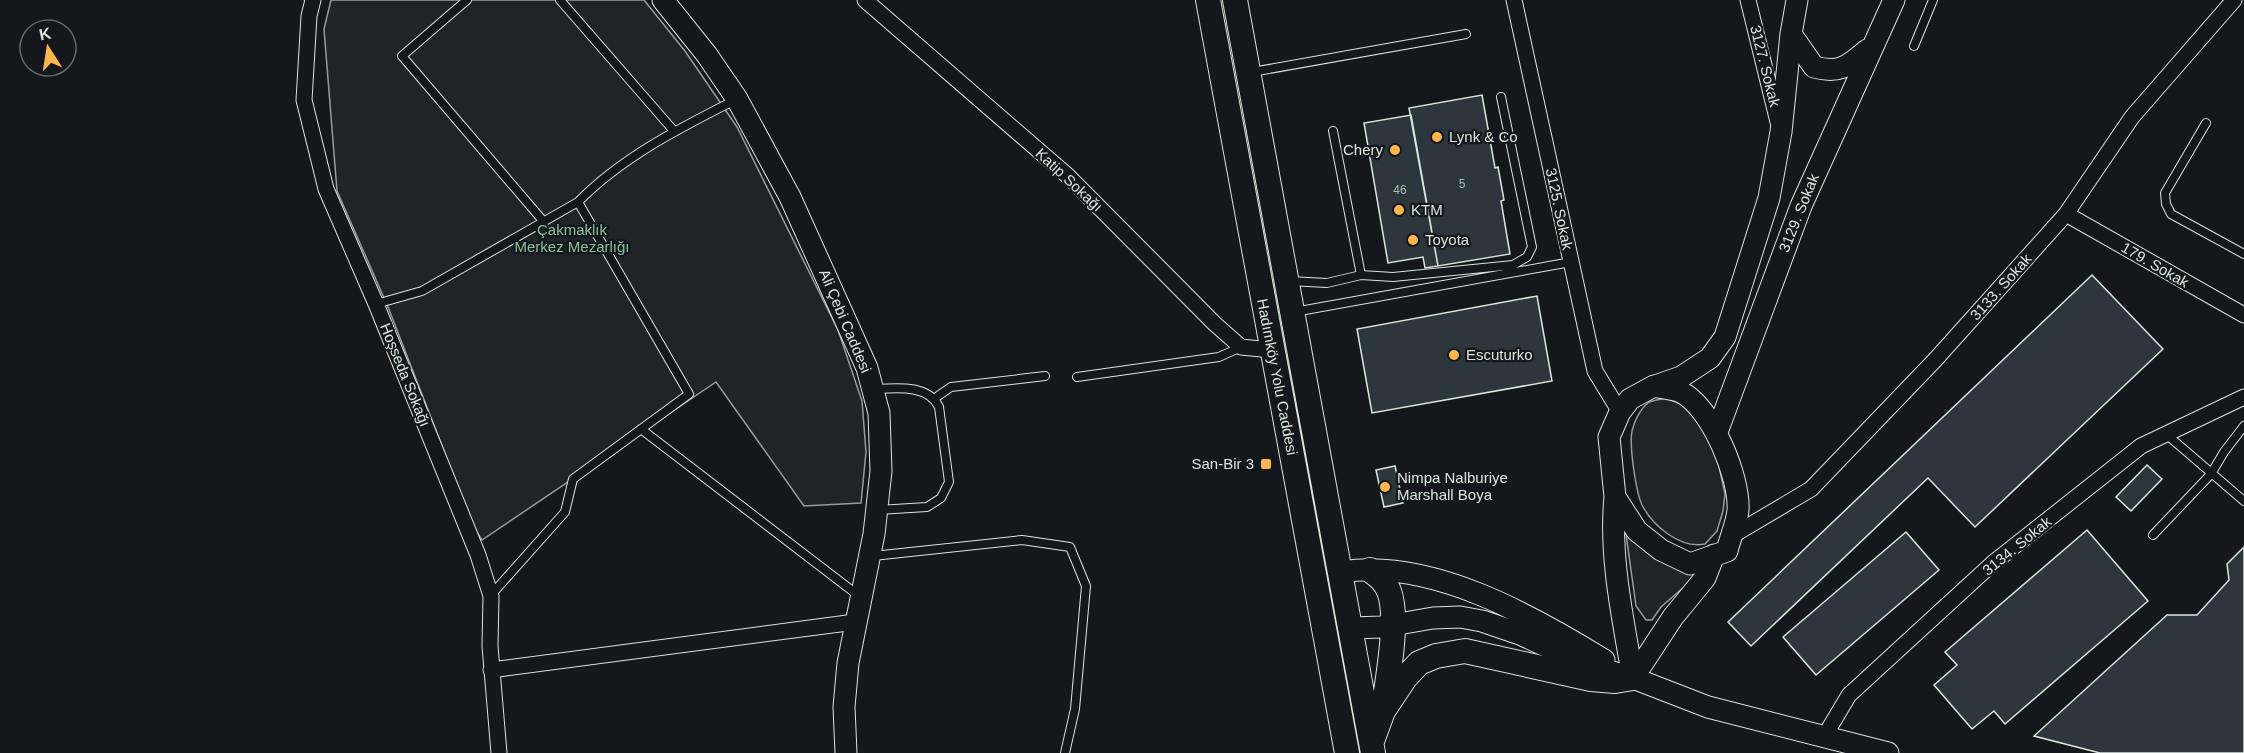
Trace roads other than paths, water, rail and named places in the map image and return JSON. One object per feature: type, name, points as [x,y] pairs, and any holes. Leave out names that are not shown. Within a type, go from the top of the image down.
[{"type":"main road","name":"Hadımköy Yolu Caddesi","points":[[1208,0],[1347,753]]},
{"type":"main road","name":"Hadımköy Yolu Caddesi","points":[[1235,0],[1342,573],[1372,748]]},
{"type":"main road","points":[[1370,570],[1384,582],[1389,591],[1392,625],[1383,711],[1372,748]]},
{"type":"main road","points":[[1342,573],[1326,577],[1318,595],[1330,618],[1352,628]]},
{"type":"main road","points":[[1383,711],[1419,663],[1452,652],[1465,651],[1488,655],[1591,679],[1614,681],[1633,678]]},
{"type":"street","name":"Hoşseda Sokağı","points":[[313,0],[309,16],[304,100],[326,189],[376,304],[478,555],[490,596],[491,670],[500,753]]},
{"type":"street","name":"Ali Çebi Caddesi","points":[[663,0],[707,55],[737,99],[790,197],[867,368],[879,413],[880,460],[877,510],[848,663],[844,707],[846,753]]},
{"type":"street","name":"Katip Sokağı","points":[[865,0],[1068,176],[1215,324],[1241,346]]},
{"type":"street","name":"3125. Sokak","points":[[1514,0],[1595,371],[1620,412]]},
{"type":"street","name":"3127. Sokak","points":[[1748,0],[1781,132]]},
{"type":"street","points":[[1633,678],[1623,622],[1612,526],[1615,497],[1609,437],[1620,412],[1630,399],[1654,386],[1681,377],[1710,358],[1725,337],[1769,198],[1781,132],[1791,34],[1797,0]]},
{"type":"street","name":"3129. Sokak","points":[[1717,432],[1801,206],[1894,0]]},
{"type":"street","name":"3133. Sokak","points":[[1730,537],[1811,489],[1935,360],[2066,214],[2132,117],[2234,0]]},
{"type":"street","points":[[1791,34],[1814,67],[1828,71],[1847,67],[1872,45]]},
{"type":"street","name":"179. Sokak","points":[[2066,214],[2244,315]]},
{"type":"street","points":[[1241,346],[1272,350]]},
{"type":"street","points":[[1615,497],[1637,531],[1661,550],[1690,564],[1727,550],[1738,510],[1733,479],[1717,432],[1701,410],[1682,393],[1654,386]]},
{"type":"street","name":"3134. Sokak","points":[[1824,736],[1848,695],[1993,563],[2141,446],[2244,397]]},
{"type":"street","points":[[1633,678],[1673,617],[1705,578],[1713,555]]},
{"type":"street","points":[[1342,573],[1362,569],[1431,579],[1480,595],[1519,612],[1569,639],[1633,678]]},
{"type":"street","points":[[1352,628],[1371,628],[1434,618],[1460,617],[1482,621],[1520,634],[1585,664],[1633,678],[1708,707],[1888,753]]},
{"type":"street","points":[[491,670],[855,622]]},
{"type":"lane","points":[[468,0],[402,56],[544,222]]},
{"type":"lane","points":[[560,0],[674,131]]},
{"type":"lane","points":[[1914,46],[1934,0]]},
{"type":"lane","points":[[1248,72],[1466,34]]},
{"type":"lane","points":[[1287,281],[1327,283],[1361,275],[1393,277],[1513,266],[1527,257],[1532,247],[1501,97]]},
{"type":"lane","points":[[376,304],[422,291],[544,222],[578,202],[599,181],[674,131],[737,99]]},
{"type":"lane","points":[[2206,123],[2165,193],[2166,204],[2171,214],[2244,254]]},
{"type":"lane","points":[[1333,132],[1361,275]]},
{"type":"lane","points":[[490,596],[565,512],[573,479],[689,394],[578,202]]},
{"type":"lane","points":[[1293,312],[1571,262]]},
{"type":"lane","points":[[1077,376],[1219,357],[1241,346]]},
{"type":"lane","points":[[935,398],[951,387],[1045,376]]},
{"type":"lane","points":[[872,389],[900,388],[925,392],[935,398],[939,406],[949,482],[941,498],[927,507],[877,510]]},
{"type":"lane","points":[[2152,535],[2211,474],[2244,426]]},
{"type":"lane","points":[[642,429],[861,597]]},
{"type":"lane","points":[[2166,434],[2244,501]]},
{"type":"lane","points":[[869,556],[1022,540],[1070,547],[1086,586],[1075,709],[1065,753]]},
{"type":"place","name":"Lynk & Co","points":[[1437,137]]},
{"type":"place","name":"Chery","points":[[1395,150]]},
{"type":"place","name":"KTM","points":[[1399,210]]},
{"type":"place","name":"Toyota","points":[[1413,240]]},
{"type":"place","name":"Escuturko","points":[[1454,355]]},
{"type":"place","name":"San-Bir 3","points":[[1266,464]]},
{"type":"place","name":"Nimpa Nalburiye Marshall Boya","points":[[1385,487]]},
{"type":"park label","name":"Çakmaklık Merkez Mezarlığı","points":[[572,238]]}]
